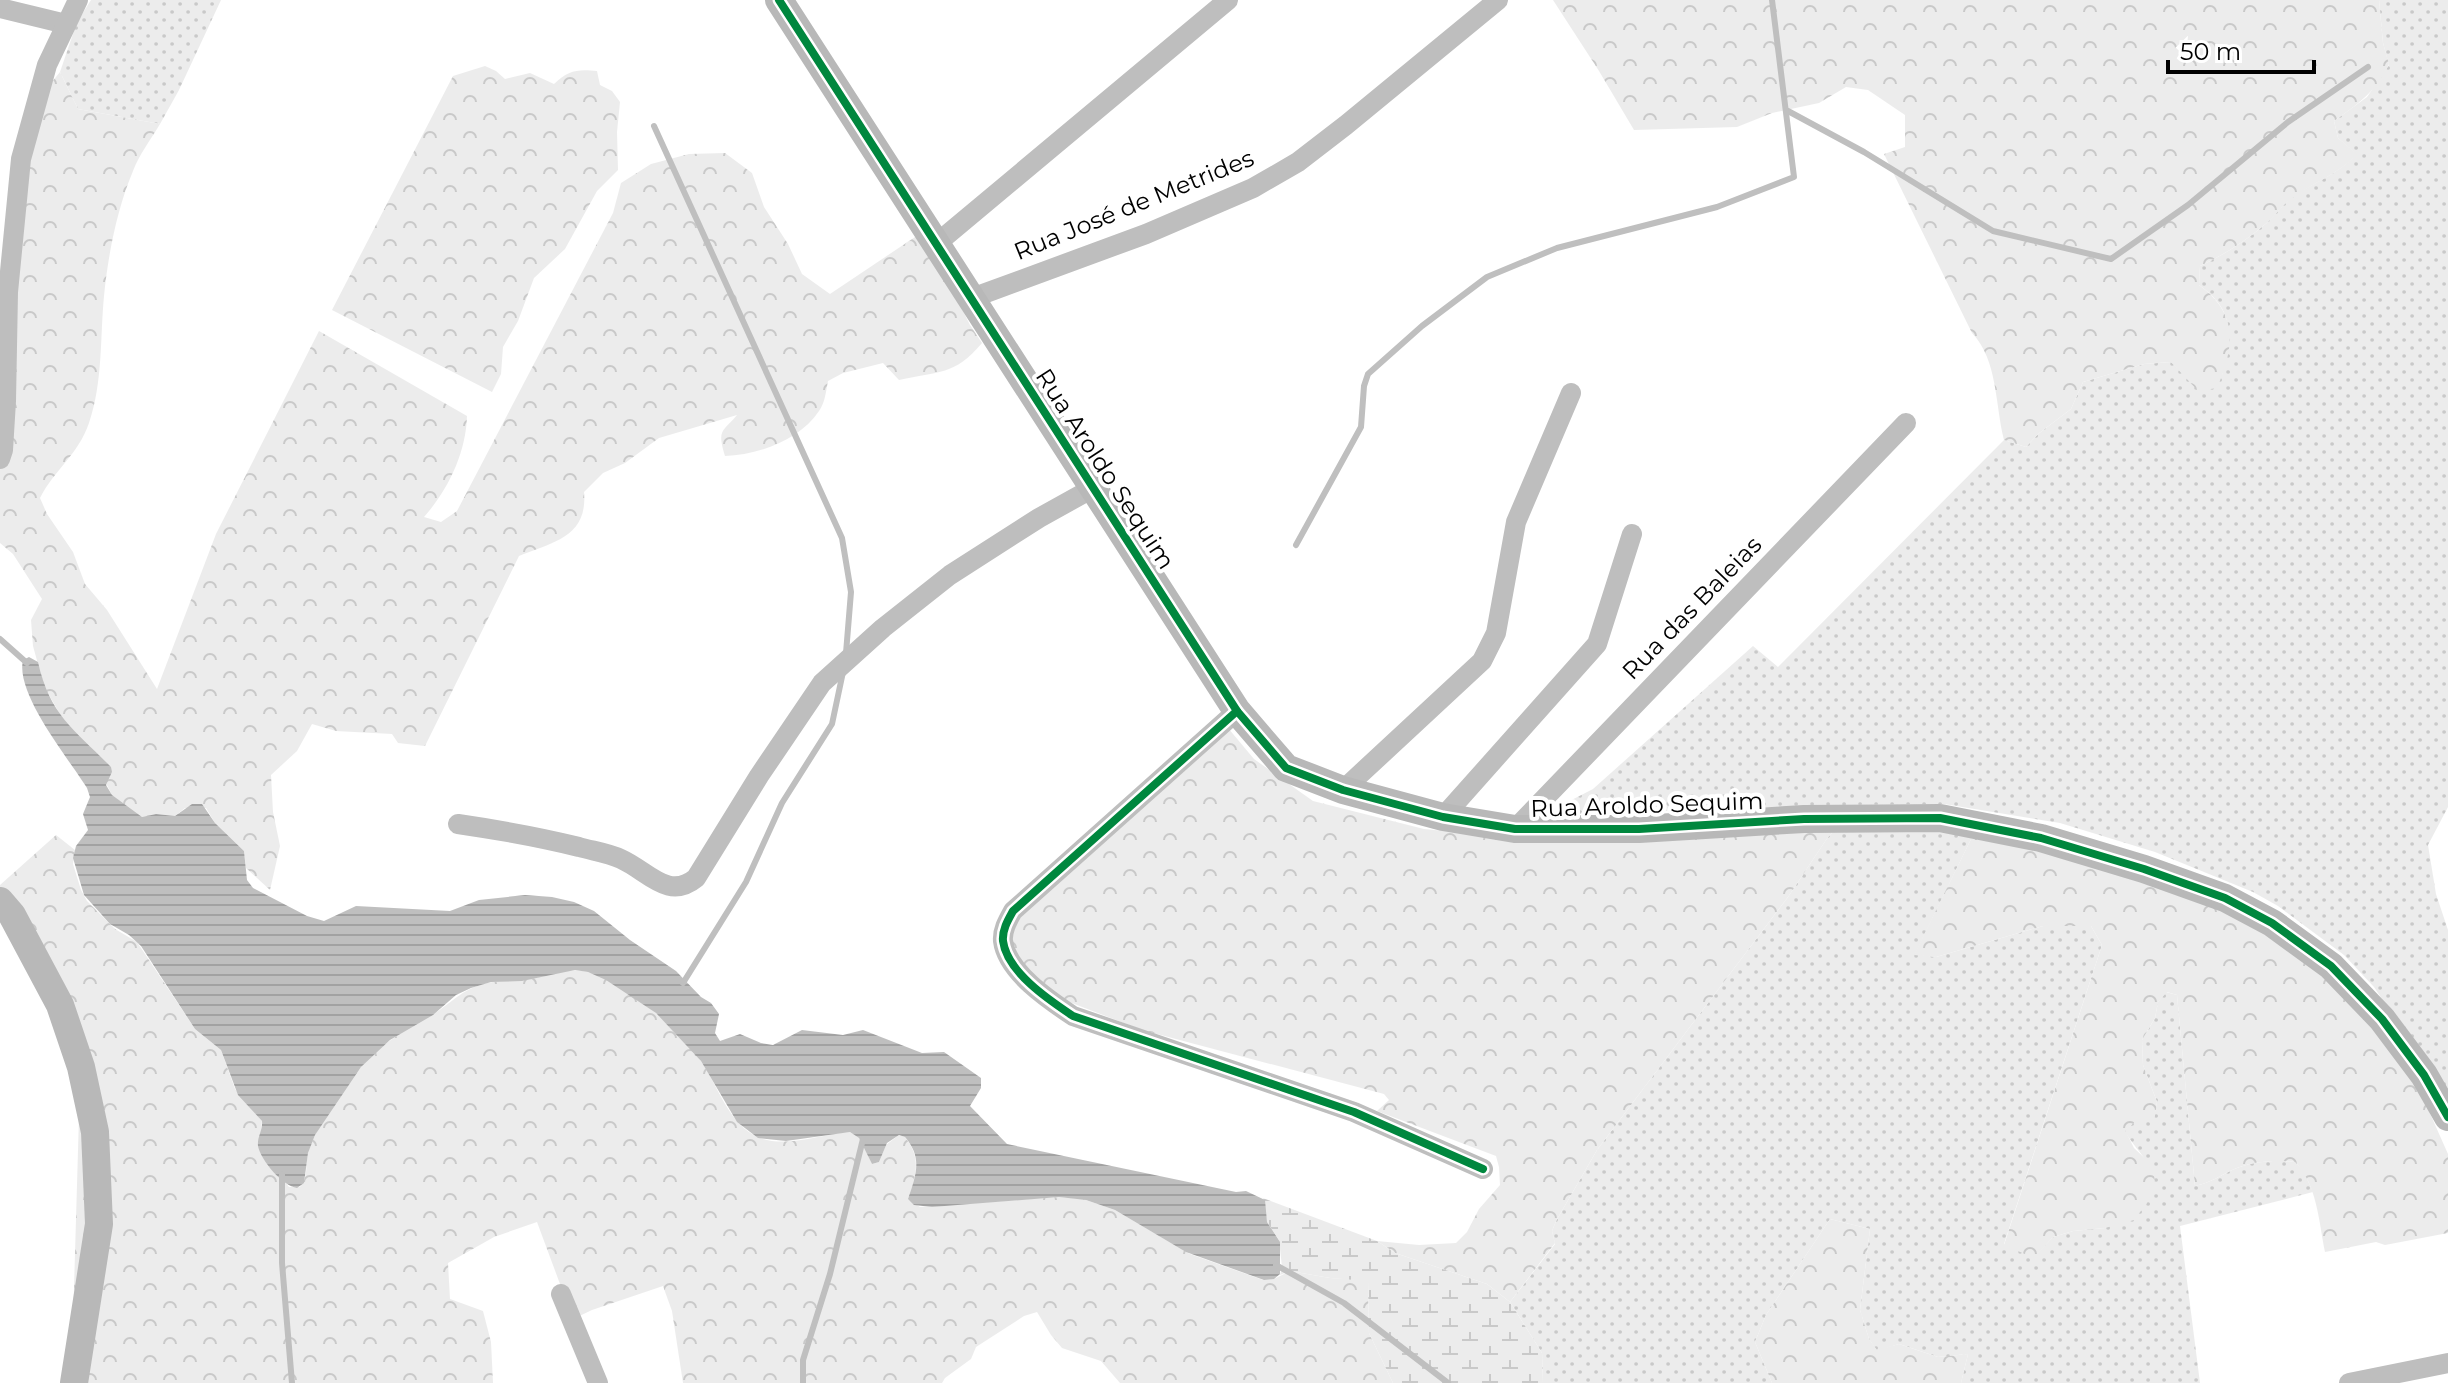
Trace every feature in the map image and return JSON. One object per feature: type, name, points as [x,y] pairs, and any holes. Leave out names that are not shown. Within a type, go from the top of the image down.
[{"type":"street","points":[[2,454],[8,292],[21,159],[47,65],[78,0]]},
{"type":"street","name":"Rua Aroldo Sequim","points":[[779,0],[1237,711],[1286,768],[1343,790],[1443,817],[1515,829],[1639,829],[1804,819],[1940,818],[2041,838],[2144,869],[2225,898],[2272,923],[2331,966],[2382,1019],[2424,1075],[2448,1117]]},
{"type":"street","points":[[936,244],[1228,0]]},
{"type":"street","name":"Rua José de Metrides","points":[[972,298],[1146,234],[1253,188],[1298,162],[1498,0]]},
{"type":"street","points":[[0,8],[48,9],[66,24]]},
{"type":"street","points":[[47,65],[48,9]]},
{"type":"street","points":[[1343,790],[1482,661],[1496,633],[1516,522],[1571,393]]},
{"type":"street","name":"Rua das Baleias","points":[[1515,829],[1906,423]]},
{"type":"street","points":[[458,824],[531,835],[617,857],[661,883],[673,888],[686,887],[696,878],[759,776],[822,683],[883,628],[950,575],[1039,518],[1093,488]]},
{"type":"street","points":[[1443,817],[1597,644],[1632,534]]},
{"type":"street","points":[[1237,711],[1013,911],[1002,939],[1007,955],[1038,993],[1073,1016],[1354,1112],[1483,1169]]},
{"type":"street","points":[[0,901],[12,915],[60,1005],[81,1067],[95,1132],[99,1224],[74,1383]]},
{"type":"street","points":[[561,1294],[598,1383]]},
{"type":"street","points":[[2349,1383],[2448,1363]]},
{"type":"green space","points":[[91,0],[221,0],[160,124],[78,109],[60,72],[77,22]]},
{"type":"green space","points":[[1553,0],[2379,0],[2383,43],[2389,64],[2373,89],[2334,121],[2338,138],[2357,154],[2290,200],[2248,238],[2200,266],[2199,285],[2221,307],[2229,331],[2227,358],[2217,388],[2198,391],[2171,362],[2144,364],[2083,382],[2071,409],[2026,447],[2004,440],[1987,356],[1972,333],[1884,154],[1905,147],[1905,115],[1868,90],[1846,87],[1819,103],[1772,113],[1737,127],[1634,130]]},
{"type":"green space","points":[[2379,0],[2448,0],[2448,807],[2428,845],[2436,894],[2448,930],[2448,1098],[2374,987],[2344,955],[2278,906],[2253,892],[2155,852],[2060,823],[1944,804],[1549,815],[1554,809],[1593,789],[1753,646],[1778,667],[2004,440],[2026,447],[2071,409],[2083,382],[2144,364],[2171,362],[2185,375],[2222,375],[2228,325],[2219,304],[2199,285],[2200,266],[2248,238],[2290,199],[2342,167],[2356,154],[2338,138],[2334,121],[2367,97],[2389,65],[2383,43]]},
{"type":"green space","points":[[485,66],[505,79],[530,73],[554,84],[574,72],[597,71],[600,85],[612,91],[620,102],[618,170],[597,191],[565,249],[534,278],[518,321],[503,347],[501,374],[492,392],[332,310],[453,76]]},
{"type":"green space","points":[[60,72],[78,109],[160,124],[136,165],[114,232],[104,296],[99,376],[89,423],[79,444],[40,498],[73,552],[85,584],[107,610],[157,689],[216,534],[319,331],[467,416],[463,444],[454,470],[441,495],[424,517],[441,522],[457,511],[613,213],[621,183],[651,164],[689,154],[725,153],[752,173],[764,207],[788,244],[802,274],[830,294],[918,235],[982,343],[954,367],[935,373],[899,380],[883,363],[843,373],[828,381],[823,404],[811,421],[790,438],[764,449],[725,456],[722,432],[737,415],[659,438],[625,463],[603,473],[584,492],[580,519],[566,536],[519,556],[425,746],[398,743],[392,734],[336,731],[312,724],[297,751],[271,775],[273,812],[280,846],[270,890],[246,868],[244,851],[215,823],[206,808],[185,808],[175,816],[156,814],[142,817],[112,795],[106,783],[112,772],[66,725],[44,686],[33,646],[31,620],[42,599],[13,554],[0,543],[0,434],[31,137],[51,83]]},
{"type":"green space","points":[[1228,728],[1254,759],[1313,801],[1424,829],[1556,842],[1836,829],[1597,1150],[1556,1221],[1552,1231],[1555,1243],[1510,1302],[1487,1284],[1395,1253],[1377,1241],[1419,1245],[1456,1243],[1500,1185],[1496,1156],[1377,1111],[1389,1100],[1384,1094],[1142,1030],[1064,1000],[1015,959],[1007,922]]},
{"type":"green space","points":[[1895,826],[1973,835],[1915,954],[1936,957],[2043,926],[2091,926],[2102,945],[2004,1244],[2034,1257],[2053,1237],[2073,1231],[2105,1228],[2155,1180],[2124,1130],[2135,1122],[2153,1122],[2157,1102],[2143,1065],[2142,1040],[2155,1018],[2158,1002],[2166,992],[2177,995],[2195,1186],[2258,1162],[2295,1162],[2303,1170],[2313,1192],[2180,1226],[2200,1383],[1961,1383],[1968,1354],[1938,1357],[1899,1344],[1877,1351],[1869,1339],[1860,1310],[1870,1229],[1830,1219],[1766,1315],[1755,1342],[1772,1383],[1543,1383],[1542,1353],[1510,1302],[1555,1244],[1552,1231],[1556,1221],[1597,1150],[1788,897],[1828,837],[1836,829]]},
{"type":"green space","points":[[56,835],[75,850],[73,864],[87,901],[115,929],[137,942],[195,1029],[221,1050],[235,1089],[262,1121],[259,1149],[289,1187],[300,1187],[303,1182],[310,1147],[338,1097],[365,1063],[388,1042],[477,986],[563,971],[583,971],[598,975],[631,993],[662,1018],[698,1057],[739,1124],[760,1138],[782,1142],[850,1132],[859,1138],[872,1164],[879,1162],[886,1145],[899,1135],[905,1137],[916,1160],[908,1199],[920,1207],[1059,1197],[1083,1199],[1115,1210],[1190,1254],[1263,1280],[1274,1279],[1290,1271],[1368,1280],[1369,1333],[1393,1383],[1120,1383],[1101,1361],[1062,1348],[1037,1312],[1024,1316],[976,1347],[971,1359],[942,1383],[683,1383],[672,1311],[663,1286],[573,1319],[537,1222],[494,1237],[448,1263],[450,1299],[483,1311],[491,1342],[493,1383],[68,1383],[73,1322],[80,1082],[0,898],[0,885]]},
{"type":"green space","points":[[1973,835],[2104,864],[2238,910],[2352,997],[2383,1032],[2428,1109],[2448,1154],[2448,1233],[2325,1252],[2313,1192],[2295,1162],[2251,1164],[2195,1186],[2177,995],[2167,992],[2158,1002],[2155,1018],[2142,1040],[2143,1065],[2157,1102],[2154,1122],[2135,1122],[2125,1130],[2134,1148],[2151,1164],[2155,1180],[2147,1203],[2134,1220],[2053,1237],[2034,1258],[2004,1245],[2102,945],[2091,926],[2043,926],[1936,957],[1914,955]]},
{"type":"green space","points":[[1263,1198],[1377,1241],[1395,1253],[1487,1284],[1510,1302],[1542,1353],[1543,1383],[1393,1383],[1369,1333],[1368,1281],[1290,1271],[1280,1275],[1279,1240],[1267,1222]]},
{"type":"green space","points":[[1830,1219],[1870,1229],[1860,1310],[1869,1339],[1877,1350],[1899,1344],[1938,1357],[1968,1354],[1961,1383],[1772,1383],[1755,1342],[1766,1315]]},
{"type":"shaded area","points":[[29,657],[38,662],[49,696],[57,709],[75,732],[111,767],[106,785],[112,795],[142,817],[156,814],[175,816],[192,804],[202,804],[215,823],[244,851],[247,880],[253,888],[307,916],[324,921],[356,906],[450,911],[479,900],[525,895],[574,902],[594,911],[676,971],[711,1003],[719,1014],[715,1033],[720,1041],[740,1034],[773,1045],[802,1030],[843,1035],[863,1030],[922,1053],[944,1052],[981,1078],[981,1088],[970,1106],[1007,1144],[1236,1192],[1246,1191],[1265,1200],[1267,1222],[1280,1242],[1280,1274],[1274,1279],[1264,1280],[1186,1252],[1115,1210],[1086,1200],[1059,1197],[932,1207],[914,1205],[908,1199],[916,1160],[911,1145],[899,1135],[887,1143],[879,1162],[872,1164],[859,1138],[850,1132],[786,1141],[758,1138],[737,1122],[701,1061],[656,1013],[606,980],[575,970],[522,981],[491,982],[471,988],[390,1040],[361,1067],[315,1135],[308,1153],[304,1183],[297,1188],[291,1186],[273,1172],[263,1159],[258,1146],[262,1121],[238,1095],[221,1050],[195,1029],[141,946],[110,924],[84,895],[73,858],[76,846],[88,830],[83,814],[90,797],[45,726],[27,690],[23,660]]},
{"type":"waterway","points":[[1296,545],[1361,427],[1368,374],[1422,326],[1487,277],[1557,248],[1717,207],[1794,177],[1772,0]]},
{"type":"waterway","points":[[1788,111],[1864,152],[1993,231],[2111,259],[2188,205],[2288,122],[2368,67]]},
{"type":"waterway","points":[[654,126],[842,538],[851,592],[846,653]]},
{"type":"waterway","points":[[0,639],[27,663]]},
{"type":"waterway","points":[[683,983],[746,882],[782,803],[832,724],[843,672]]},
{"type":"waterway","points":[[803,1383],[803,1360],[830,1274],[863,1139]]},
{"type":"waterway","points":[[282,1174],[282,1263],[292,1383]]},
{"type":"waterway","points":[[1276,1265],[1344,1303],[1448,1383]]},
{"type":"cycle path","points":[[779,0],[1237,711],[1286,768],[1343,790],[1443,817],[1515,829],[1639,829],[1804,819],[1940,818],[2041,838],[2144,869],[2225,898],[2272,923],[2331,966],[2382,1019],[2424,1075],[2448,1117]]},
{"type":"cycle path","points":[[1237,711],[1013,911],[1003,933],[1006,952],[1012,964],[1030,984],[1073,1016],[1354,1112],[1483,1169]]}]
